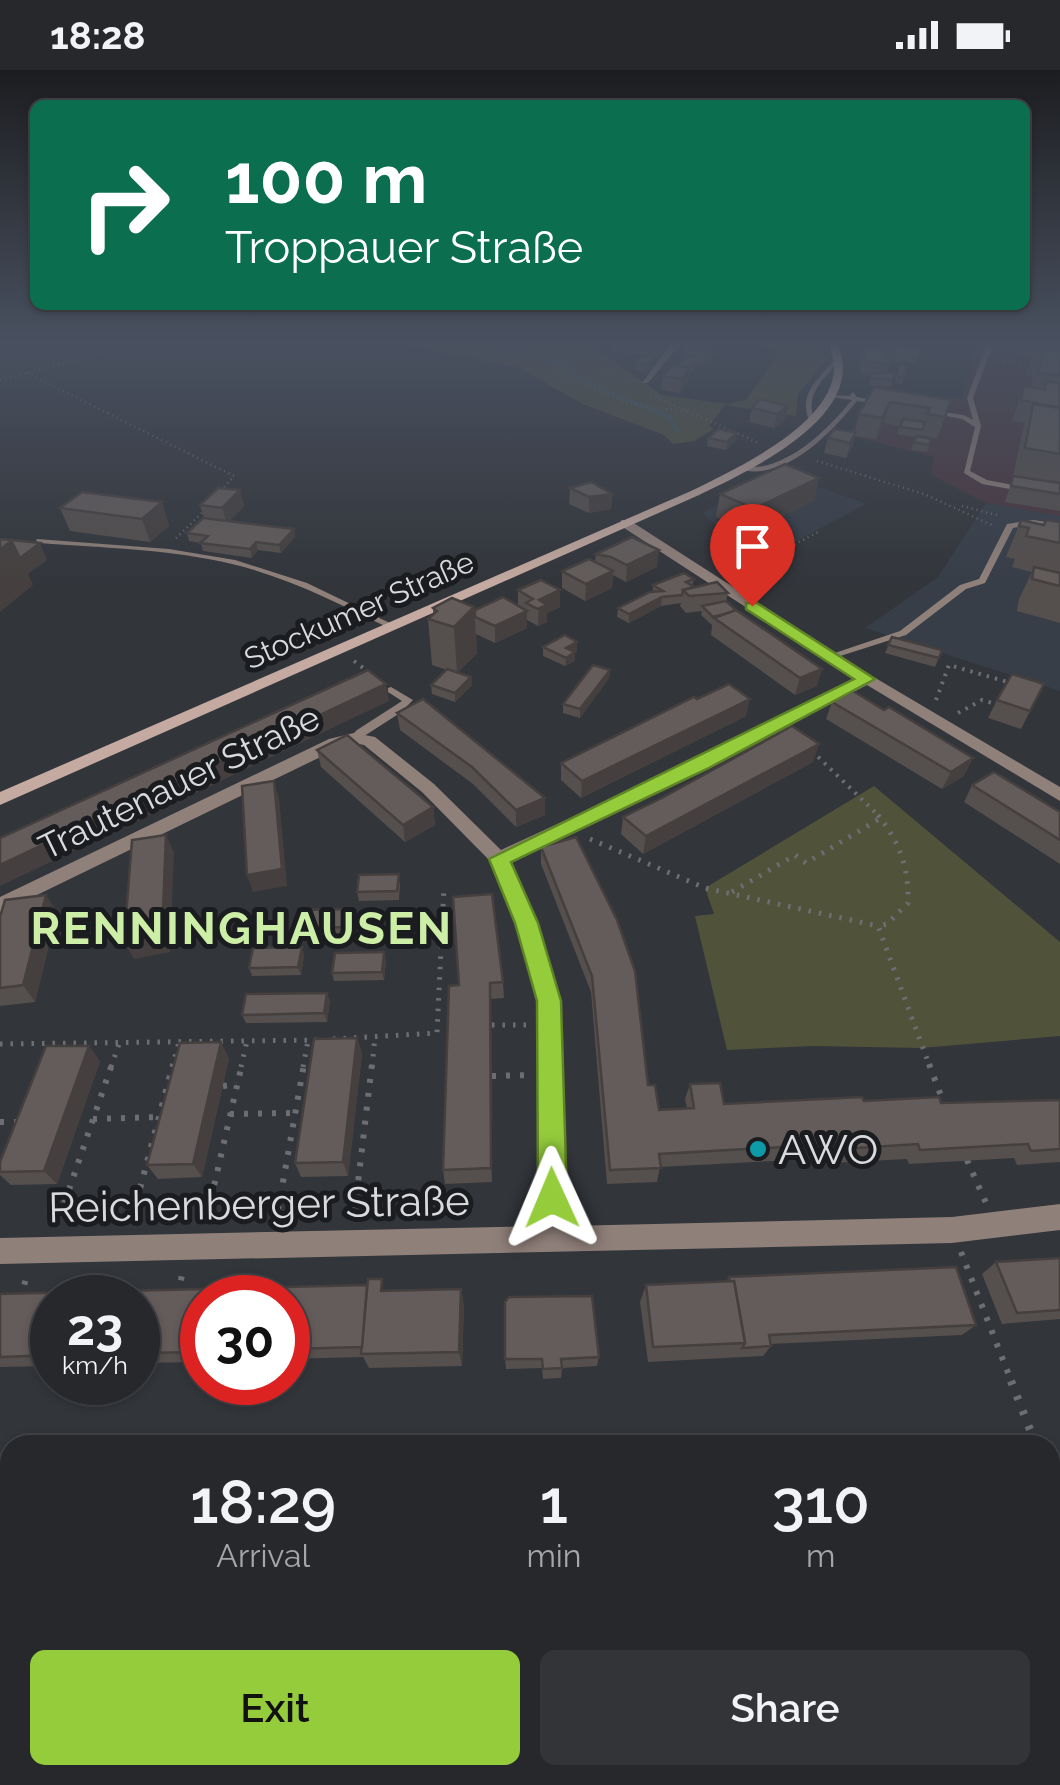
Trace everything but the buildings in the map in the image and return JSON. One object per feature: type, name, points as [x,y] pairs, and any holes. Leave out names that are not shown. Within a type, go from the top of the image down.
[{"type":"main road","name":"Stockumer Straße","points":[[0,799],[624,523],[740,469],[809,424]]},
{"type":"street","points":[[624,523],[867,679],[1060,795]]},
{"type":"street","points":[[499,859],[700,765],[867,679]]},
{"type":"street","name":"Trautenauer Straße","points":[[0,906],[354,738],[369,740],[428,788],[499,859],[526,923],[549,1001],[554,1236]]},
{"type":"street","name":"Reichenberger Straße","points":[[0,1251],[952,1230],[1060,1216]]},
{"type":"lane","name":"Stockumer Straße","points":[[740,469],[765,472],[794,454],[824,424]]},
{"type":"lane","points":[[975,424],[978,426],[966,464],[968,474],[985,482],[1060,496]]},
{"type":"lane","points":[[831,656],[903,632],[963,587],[982,581],[1010,526],[1028,522],[1060,526]]},
{"type":"lane","points":[[40,541],[210,556],[295,580],[392,626]]},
{"type":"lane","points":[[354,738],[372,722],[405,706],[408,700],[392,690]]},
{"type":"path","points":[[129,424],[234,476],[161,551]]},
{"type":"path","points":[[711,424],[754,441]]},
{"type":"path","points":[[794,454],[952,504],[1028,522]]},
{"type":"path","points":[[952,504],[1005,533]]},
{"type":"path","points":[[732,578],[818,532]]},
{"type":"path","points":[[354,661],[392,690]]},
{"type":"path","points":[[936,700],[949,665],[1025,687]]},
{"type":"path","points":[[958,713],[982,700],[996,704]]},
{"type":"path","points":[[583,835],[658,872],[730,894],[878,926],[888,924],[908,903],[908,862],[897,839],[802,741]]},
{"type":"path","points":[[730,894],[795,855],[806,863],[879,819]]},
{"type":"path","points":[[0,1044],[308,1040],[437,1033],[444,886]]},
{"type":"path","points":[[878,926],[949,1116]]},
{"type":"path","points":[[492,1025],[532,1025]]},
{"type":"path","points":[[355,1208],[375,1037]]},
{"type":"path","points":[[278,1210],[308,1040]]},
{"type":"path","points":[[208,1212],[247,1041]]},
{"type":"path","points":[[133,1215],[179,1042]]},
{"type":"path","points":[[60,1216],[119,1043]]},
{"type":"path","points":[[42,1060],[49,1044]]},
{"type":"path","points":[[492,1076],[550,1075]]},
{"type":"path","points":[[358,1082],[370,1081]]},
{"type":"path","points":[[223,1086],[237,1084]]},
{"type":"path","points":[[90,1090],[103,1089]]},
{"type":"path","points":[[12,1136],[24,1106]]},
{"type":"path","points":[[230,1114],[295,1113]]},
{"type":"path","points":[[93,1119],[160,1117]]},
{"type":"path","points":[[0,1122],[17,1122]]},
{"type":"path","points":[[967,1160],[988,1209]]},
{"type":"path","points":[[961,1252],[1032,1435]]},
{"type":"path","points":[[18,1305],[26,1279]]},
{"type":"path","points":[[177,1302],[180,1286]]},
{"type":"shaded area","points":[[854,424],[1060,424],[1060,516],[986,503],[931,475],[934,457],[848,435]]},
{"type":"shaded area","points":[[778,472],[866,504],[754,564],[703,513]]},
{"type":"shaded area","points":[[986,503],[1060,516],[1060,691],[865,628],[938,577]]},
{"type":"green space","points":[[635,424],[710,424],[714,429],[694,441],[673,444],[664,435]]},
{"type":"green space","points":[[874,786],[1060,942],[1060,1036],[921,1048],[813,1046],[727,1050],[695,916],[714,914],[705,888]]},
{"type":"waterway","points":[[673,424],[677,431]]},
{"type":"place","name":"AWO","points":[[758,1149]]},
{"type":"district","name":"RENNINGHAUSEN","points":[[242,928]]},
{"type":"route","points":[[552,1198],[549,1001],[526,923],[499,859],[700,765],[867,679],[752,606]]}]
